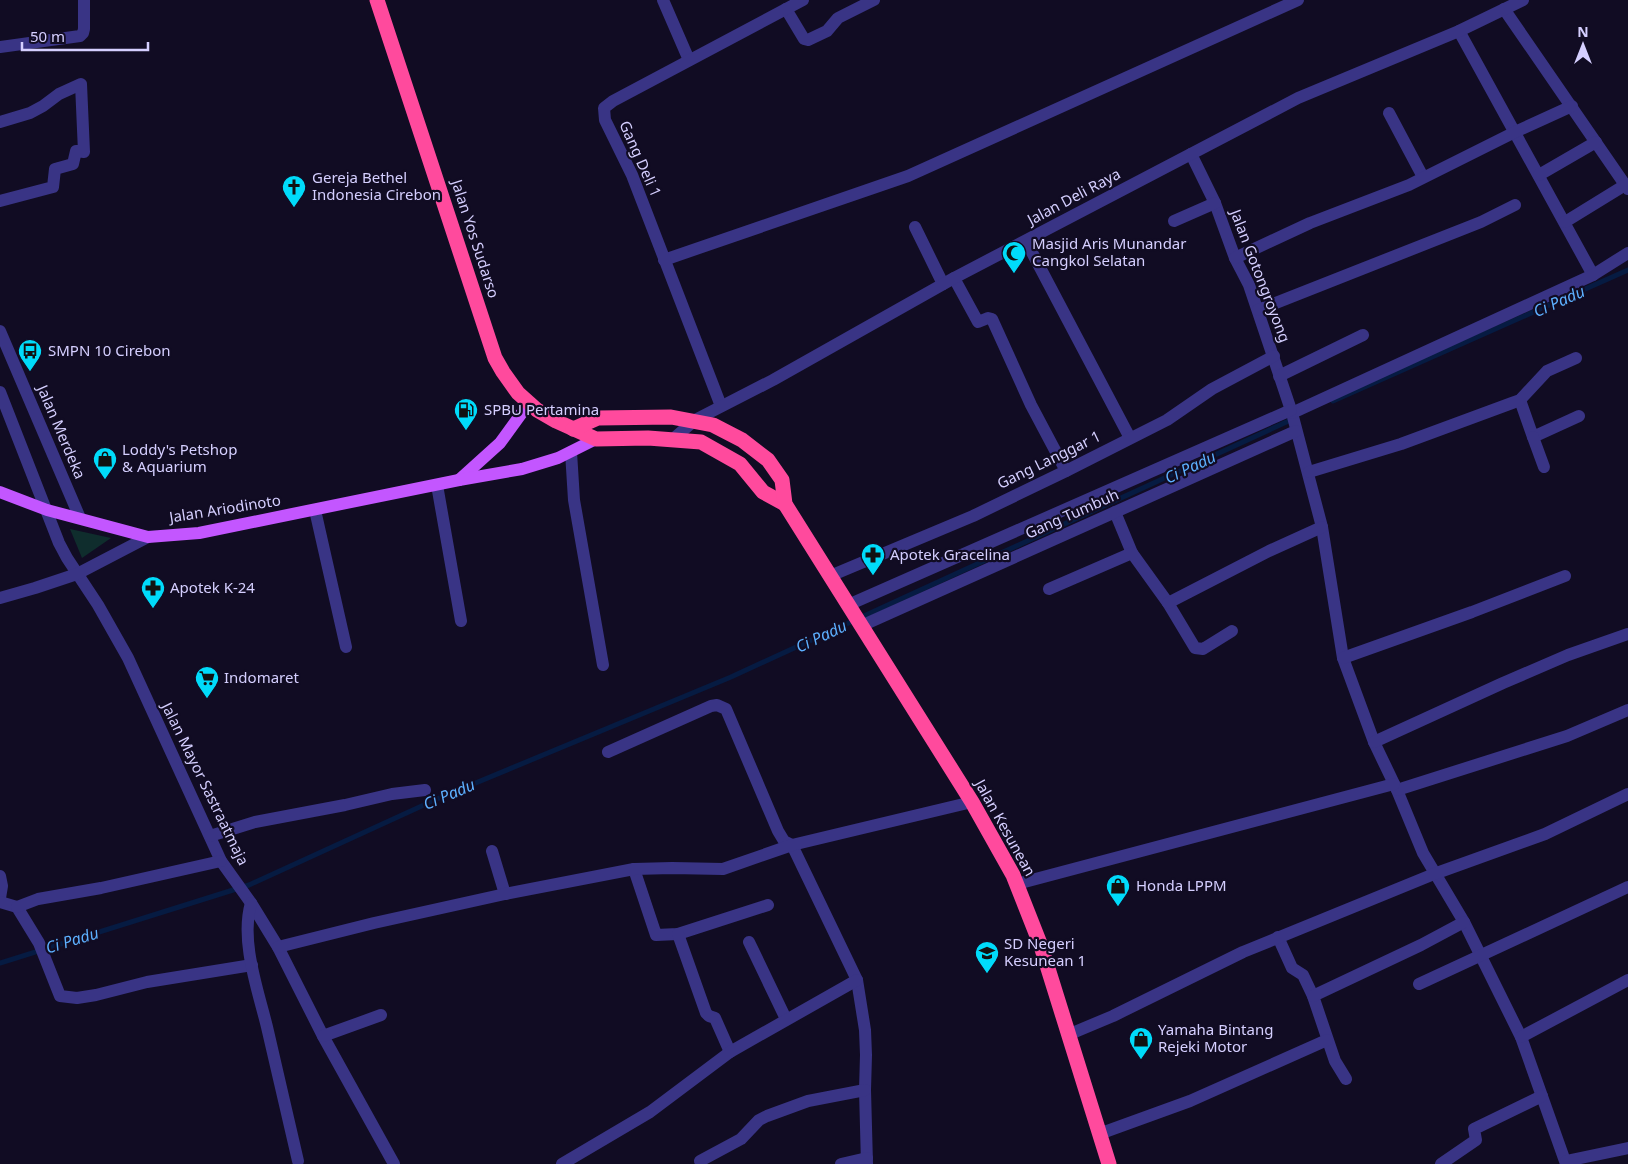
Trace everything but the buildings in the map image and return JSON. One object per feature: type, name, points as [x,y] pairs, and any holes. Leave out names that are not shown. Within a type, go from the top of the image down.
[{"type":"highway","name":"Jalan Yos Sudarso","points":[[377,0],[495,358],[518,393],[537,410],[596,439],[648,438],[701,442],[740,464],[763,492],[785,504]]},
{"type":"highway","name":"Jalan Yos Sudarso","points":[[573,429],[598,418],[670,416],[713,425],[742,440],[768,460],[782,480],[785,504],[826,570]]},
{"type":"highway","name":"Jalan Kesunean","points":[[826,570],[972,802],[1017,884],[1037,935],[1070,1034],[1109,1164]]},
{"type":"main road","name":"Jalan Ariodinoto","points":[[459,480],[500,443],[529,403]]},
{"type":"main road","name":"Jalan Ariodinoto","points":[[0,492],[47,510],[148,537],[200,533],[459,480],[522,470],[558,458],[596,439]]},
{"type":"street","points":[[0,47],[80,36],[84,29],[84,0]]},
{"type":"street","points":[[664,0],[690,60]]},
{"type":"street","name":"Gang Deli 1","points":[[721,406],[632,175],[605,120],[604,108],[612,101],[803,0]]},
{"type":"street","points":[[786,9],[804,39],[808,40],[827,31],[838,18],[874,0]]},
{"type":"street","points":[[664,260],[908,176],[1298,0]]},
{"type":"street","name":"Jalan Deli Raya","points":[[672,440],[695,420],[773,380],[948,281],[1298,98],[1459,31],[1523,0]]},
{"type":"street","points":[[1504,9],[1626,187],[1565,222]]},
{"type":"street","points":[[1459,31],[1593,275]]},
{"type":"street","points":[[0,122],[30,113],[59,94],[81,84],[84,152],[76,150],[73,164],[55,169],[53,187],[0,201]]},
{"type":"street","points":[[1236,258],[1310,223],[1409,184],[1572,106]]},
{"type":"street","points":[[1389,113],[1423,177]]},
{"type":"street","points":[[1539,174],[1596,142]]},
{"type":"street","name":"Jalan Gotongroyong","points":[[1192,154],[1215,203],[1236,258],[1249,285],[1274,356],[1322,527],[1343,658],[1374,742],[1396,787],[1422,853],[1464,922],[1522,1036],[1566,1163]]},
{"type":"street","points":[[1174,221],[1215,203]]},
{"type":"street","points":[[1258,310],[1481,222],[1515,205]]},
{"type":"street","points":[[915,227],[948,281],[978,322],[988,318],[992,319],[1031,405],[1066,471]]},
{"type":"street","points":[[1026,241],[1130,438]]},
{"type":"street","points":[[848,605],[1291,412],[1593,275],[1628,253]]},
{"type":"street","name":"Jalan Merdeka","points":[[0,331],[80,518]]},
{"type":"street","points":[[1279,376],[1363,335]]},
{"type":"street","name":"Gang Langgar 1","points":[[826,570],[974,516],[1167,420],[1212,389],[1274,356]]},
{"type":"street","points":[[1308,472],[1401,444],[1520,400],[1547,370],[1576,358]]},
{"type":"street","points":[[0,392],[47,510]]},
{"type":"street","points":[[1520,400],[1544,467]]},
{"type":"street","points":[[1533,437],[1579,416]]},
{"type":"street","name":"Gang Tumbuh","points":[[861,626],[1295,430]]},
{"type":"street","points":[[571,452],[574,500],[602,665]]},
{"type":"street","points":[[437,485],[461,621]]},
{"type":"street","name":"Jalan Mayor Sastraatmaja","points":[[47,510],[63,550],[98,605],[128,658],[221,861],[278,947],[323,1036],[394,1164]]},
{"type":"street","points":[[315,510],[346,646]]},
{"type":"street","points":[[1115,512],[1132,553],[1168,603],[1194,648],[1204,649],[1232,632]]},
{"type":"street","points":[[1168,603],[1269,551],[1322,527]]},
{"type":"street","points":[[0,598],[77,574],[148,537]]},
{"type":"street","points":[[1049,589],[1132,553]]},
{"type":"street","points":[[1343,658],[1472,612],[1565,576]]},
{"type":"street","points":[[1374,742],[1502,683],[1628,634]]},
{"type":"street","points":[[608,752],[711,706],[717,704],[726,709],[778,831],[784,841],[792,845],[857,980],[865,1030],[867,1161],[841,1164]]},
{"type":"street","points":[[1017,884],[1396,787],[1567,736],[1628,710]]},
{"type":"street","points":[[210,836],[255,822],[392,794],[425,790]]},
{"type":"street","points":[[1070,1034],[1113,1016],[1243,952],[1434,874],[1545,834],[1628,794]]},
{"type":"street","points":[[278,947],[374,922],[634,869],[723,869],[792,845],[972,802]]},
{"type":"street","points":[[492,851],[505,894]]},
{"type":"street","points":[[0,902],[17,907],[38,899],[100,888],[221,861]]},
{"type":"street","points":[[634,869],[656,934],[678,934],[768,905]]},
{"type":"street","points":[[0,876],[2,886],[0,898]]},
{"type":"street","points":[[1419,984],[1628,888]]},
{"type":"street","points":[[250,903],[247,930],[252,965],[298,1161]]},
{"type":"street","points":[[17,907],[41,949],[60,996],[77,998],[96,995],[147,982],[252,965]]},
{"type":"street","points":[[1313,996],[1421,945],[1464,922]]},
{"type":"street","points":[[678,934],[706,1013],[715,1018],[730,1052]]},
{"type":"street","points":[[1278,937],[1292,968],[1303,975],[1313,996],[1335,1060],[1346,1079]]},
{"type":"street","points":[[749,942],[786,1019]]},
{"type":"street","points":[[562,1164],[650,1112],[730,1052],[857,980]]},
{"type":"street","points":[[1522,1036],[1628,980]]},
{"type":"street","points":[[323,1036],[381,1014]]},
{"type":"street","points":[[1100,1134],[1190,1101],[1327,1040]]},
{"type":"street","points":[[700,1161],[746,1135],[760,1120],[767,1116],[808,1101],[865,1090]]},
{"type":"street","points":[[1442,1164],[1476,1140],[1474,1129],[1542,1096]]},
{"type":"street","points":[[1566,1163],[1628,1148]]},
{"type":"green space","points":[[70,529],[111,538],[82,558]]},
{"type":"waterway","name":"Ci Padu","points":[[1333,401],[1628,270]]},
{"type":"waterway","name":"Ci Padu","points":[[0,963],[249,885],[437,799],[731,677],[1293,419]]},
{"type":"place","name":"Gereja Bethel Indonesia Cirebon","points":[[294,208]]},
{"type":"place","name":"Masjid Aris Munandar Cangkol Selatan","points":[[1014,274]]},
{"type":"place","name":"SMPN 10 Cirebon","points":[[30,372]]},
{"type":"place","name":"SPBU Pertamina","points":[[466,431]]},
{"type":"place","name":"Loddy's Petshop & Aquarium","points":[[105,480]]},
{"type":"place","name":"Apotek Gracelina","points":[[873,576]]},
{"type":"place","name":"Apotek K-24","points":[[153,609]]},
{"type":"place","name":"Indomaret","points":[[207,699]]},
{"type":"place","name":"Honda LPPM","points":[[1118,907]]},
{"type":"place","name":"SD Negeri Kesunean 1","points":[[987,974]]},
{"type":"place","name":"Yamaha Bintang Rejeki Motor","points":[[1141,1060]]}]
